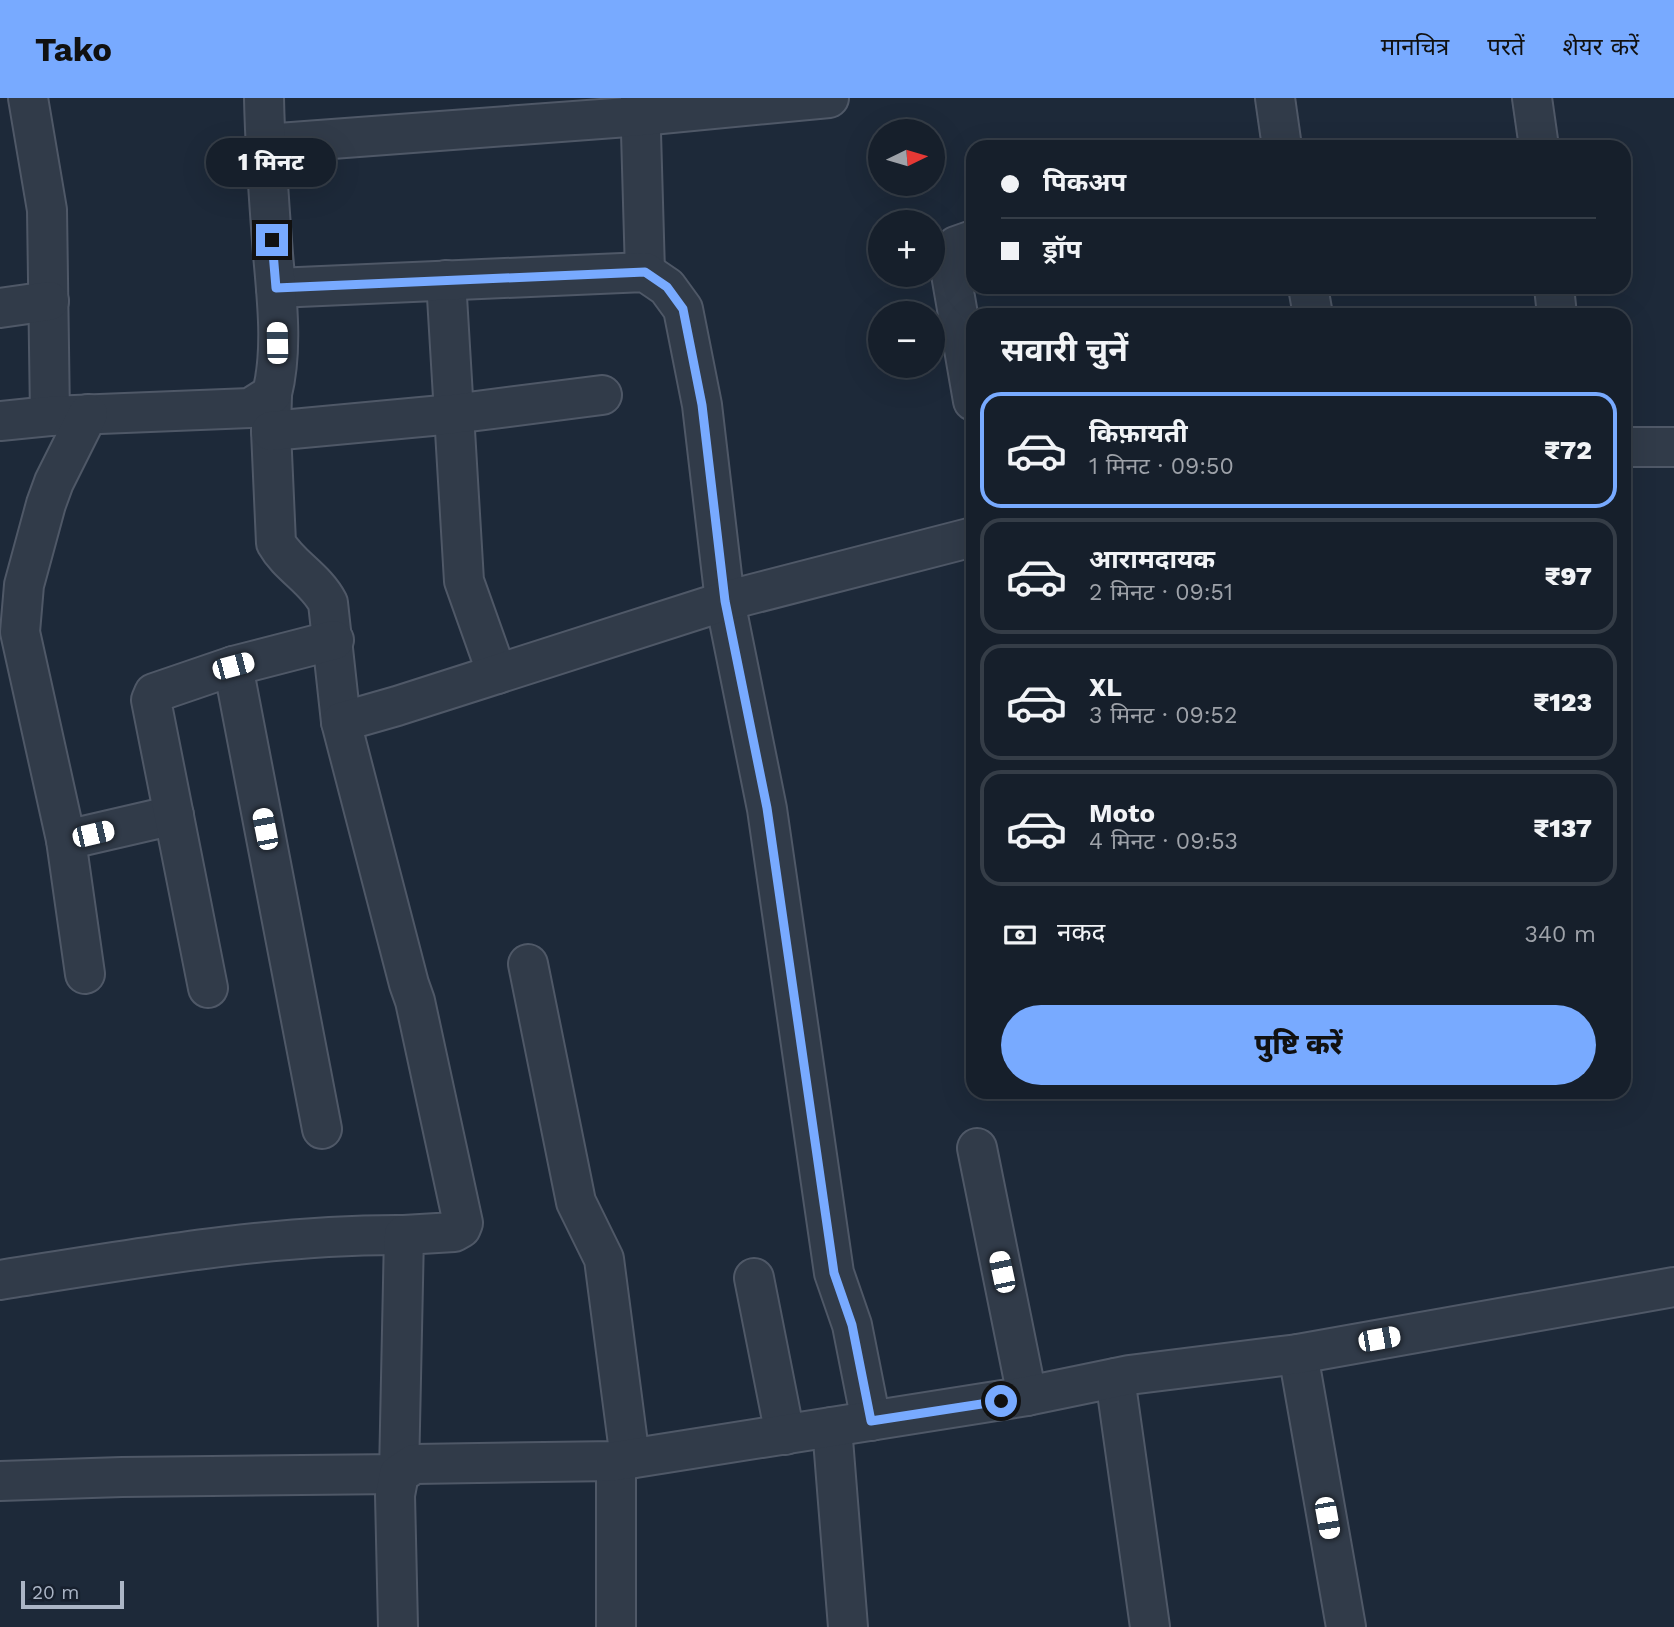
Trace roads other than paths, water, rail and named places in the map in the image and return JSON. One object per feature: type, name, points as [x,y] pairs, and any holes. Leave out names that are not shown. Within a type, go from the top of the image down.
[{"type":"street","points":[[28,98],[47,209],[50,416]]},
{"type":"street","points":[[0,1280],[201,1249],[343,1234],[454,1232],[461,1228],[463,1223],[415,1001],[341,722],[331,614],[323,594],[282,553],[276,542],[271,413],[278,370],[276,288],[264,98]]},
{"type":"street","points":[[265,144],[514,112],[829,98]]},
{"type":"street","points":[[1275,98],[1281,140]]},
{"type":"street","points":[[1532,98],[1538,140]]},
{"type":"street","points":[[640,107],[645,272]]},
{"type":"street","points":[[966,242],[956,246],[948,257],[966,361]]},
{"type":"street","points":[[276,288],[645,272],[667,287],[683,309],[702,405],[725,601],[767,808],[834,1273],[852,1325],[871,1421]]},
{"type":"street","points":[[446,280],[464,581],[497,674]]},
{"type":"street","points":[[0,308],[49,301]]},
{"type":"street","points":[[0,421],[88,414],[250,408],[271,413],[453,414],[602,395]]},
{"type":"street","points":[[85,974],[66,840],[20,632],[24,585],[46,504],[88,414]]},
{"type":"street","points":[[1631,447],[1674,447]]},
{"type":"street","points":[[341,722],[725,601],[966,539]]},
{"type":"street","points":[[208,988],[151,700],[154,693],[233,666],[334,640]]},
{"type":"street","points":[[233,666],[322,1129]]},
{"type":"street","points":[[66,840],[174,815]]},
{"type":"street","points":[[528,964],[576,1202],[604,1259],[623,1460],[616,1627]]},
{"type":"street","points":[[977,1148],[1027,1396]]},
{"type":"street","points":[[398,1627],[395,1495],[399,1474],[404,1235]]},
{"type":"street","points":[[754,1278],[785,1435]]},
{"type":"street","points":[[0,1481],[399,1474],[414,1464],[623,1460],[1027,1396],[1115,1378],[1298,1354],[1674,1287]]},
{"type":"street","points":[[1298,1354],[1346,1627]]},
{"type":"street","points":[[1115,1378],[1150,1627]]},
{"type":"street","points":[[832,1427],[848,1627]]}]
